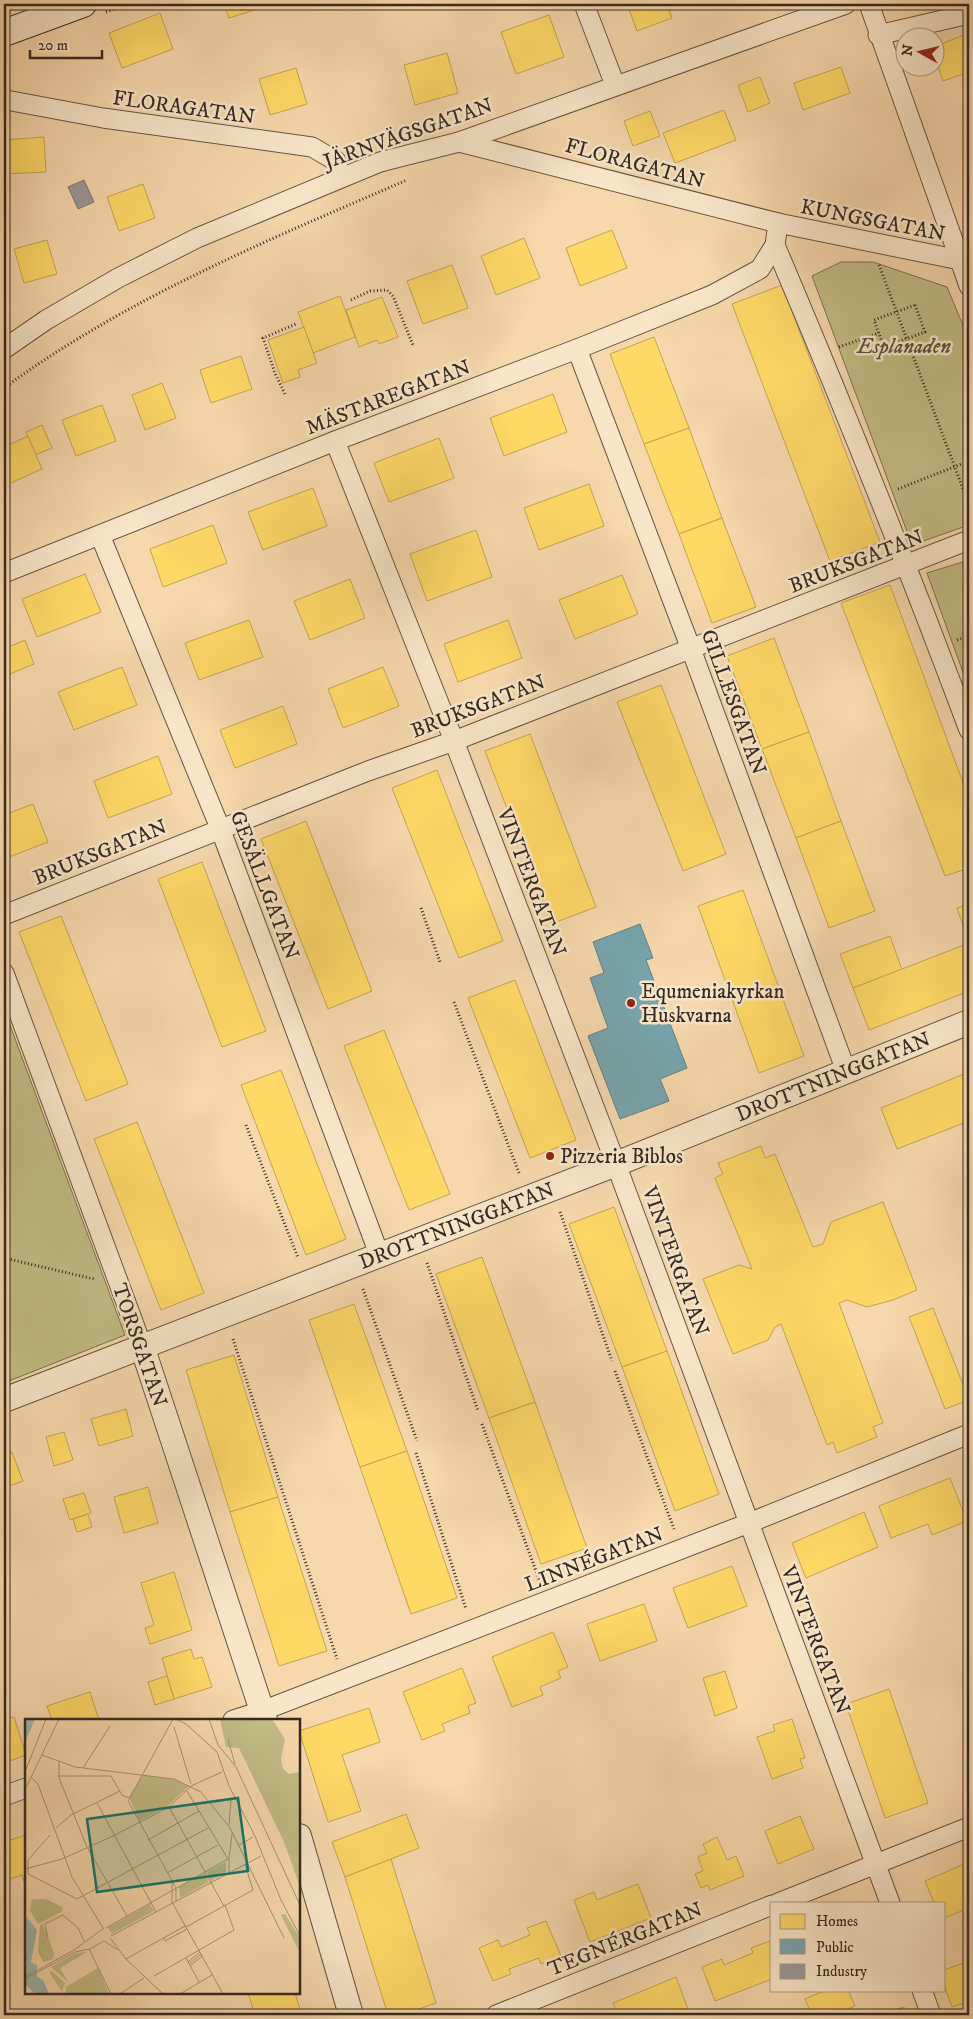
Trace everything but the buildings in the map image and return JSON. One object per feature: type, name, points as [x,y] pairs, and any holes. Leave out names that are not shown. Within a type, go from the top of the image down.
[{"type":"main road","points":[[4,33],[83,4]]},
{"type":"street","points":[[584,4],[615,85]]},
{"type":"street","name":"JÄRNVÄGSGATAN","points":[[4,349],[46,320],[126,273],[197,238],[380,162],[459,142],[846,4]]},
{"type":"street","name":"KUNGSGATAN","points":[[869,4],[878,35],[969,286]]},
{"type":"street","points":[[878,35],[969,14]]},
{"type":"street","name":"FLORAGATAN","points":[[6,100],[103,118],[312,147],[336,161],[341,178]]},
{"type":"street","name":"FLORAGATAN","points":[[459,142],[778,223]]},
{"type":"street","points":[[778,223],[775,245],[822,354],[907,565],[969,730]]},
{"type":"street","name":"KUNGSGATAN","points":[[778,223],[960,260]]},
{"type":"street","name":"MÄSTAREGATAN","points":[[4,573],[335,441],[712,296],[760,269],[775,245]]},
{"type":"street","name":"GILLESGATAN","points":[[577,349],[691,649],[846,1071]]},
{"type":"street","name":"VINTERGATAN","points":[[335,441],[454,740],[616,1164],[890,1902]]},
{"type":"street","name":"GESÄLLGATAN","points":[[100,535],[220,828],[379,1254]]},
{"type":"street","name":"BRUKSGATAN","points":[[4,915],[368,770],[454,740],[969,540]]},
{"type":"street","name":"TORSGATAN","points":[[4,973],[142,1346],[264,1716]]},
{"type":"street","name":"DROTTNINGGATAN","points":[[4,1400],[616,1164],[967,1023]]},
{"type":"street","name":"LINNÉGATAN","points":[[241,1719],[264,1716],[969,1434]]},
{"type":"street","points":[[4,1796],[25,1788]]},
{"type":"street","points":[[781,1902],[969,1827]]},
{"type":"street","points":[[300,1839],[351,2015]]},
{"type":"street","name":"TEGNÉRGATAN","points":[[496,2015],[770,1906]]},
{"type":"street","points":[[923,1992],[930,2015]]},
{"type":"path","points":[[4,388],[39,362],[163,290],[263,243],[408,179]]},
{"type":"path","points":[[871,242],[969,505]]},
{"type":"path","points":[[351,300],[370,291],[387,290],[393,296],[413,345]]},
{"type":"path","points":[[915,304],[925,332],[884,348],[874,320],[897,311],[915,304]]},
{"type":"path","points":[[285,394],[274,373],[263,338],[296,324]]},
{"type":"path","points":[[822,354],[879,333]]},
{"type":"path","points":[[879,496],[969,461]]},
{"type":"path","points":[[421,908],[440,962]]},
{"type":"path","points":[[454,1002],[519,1173]]},
{"type":"path","points":[[246,1125],[298,1258]]},
{"type":"path","points":[[560,1212],[612,1361]]},
{"type":"path","points":[[4,1258],[98,1280]]},
{"type":"path","points":[[427,1263],[478,1412]]},
{"type":"path","points":[[363,1289],[417,1441]]},
{"type":"path","points":[[233,1339],[339,1664]]},
{"type":"path","points":[[615,1371],[674,1530]]},
{"type":"path","points":[[482,1424],[540,1583]]},
{"type":"path","points":[[416,1453],[467,1612]]},
{"type":"green space","name":"Esplanaden","points":[[841,262],[873,262],[947,287],[969,340],[969,525],[912,545],[812,276]]},
{"type":"green space","points":[[969,560],[969,689],[927,573]]},
{"type":"green space","points":[[4,1009],[125,1335],[4,1383]]},
{"type":"place","name":"Equmeniakyrkan Huskvarna","points":[[631,1003]]},
{"type":"place","name":"Pizzeria Biblos","points":[[550,1156]]}]
